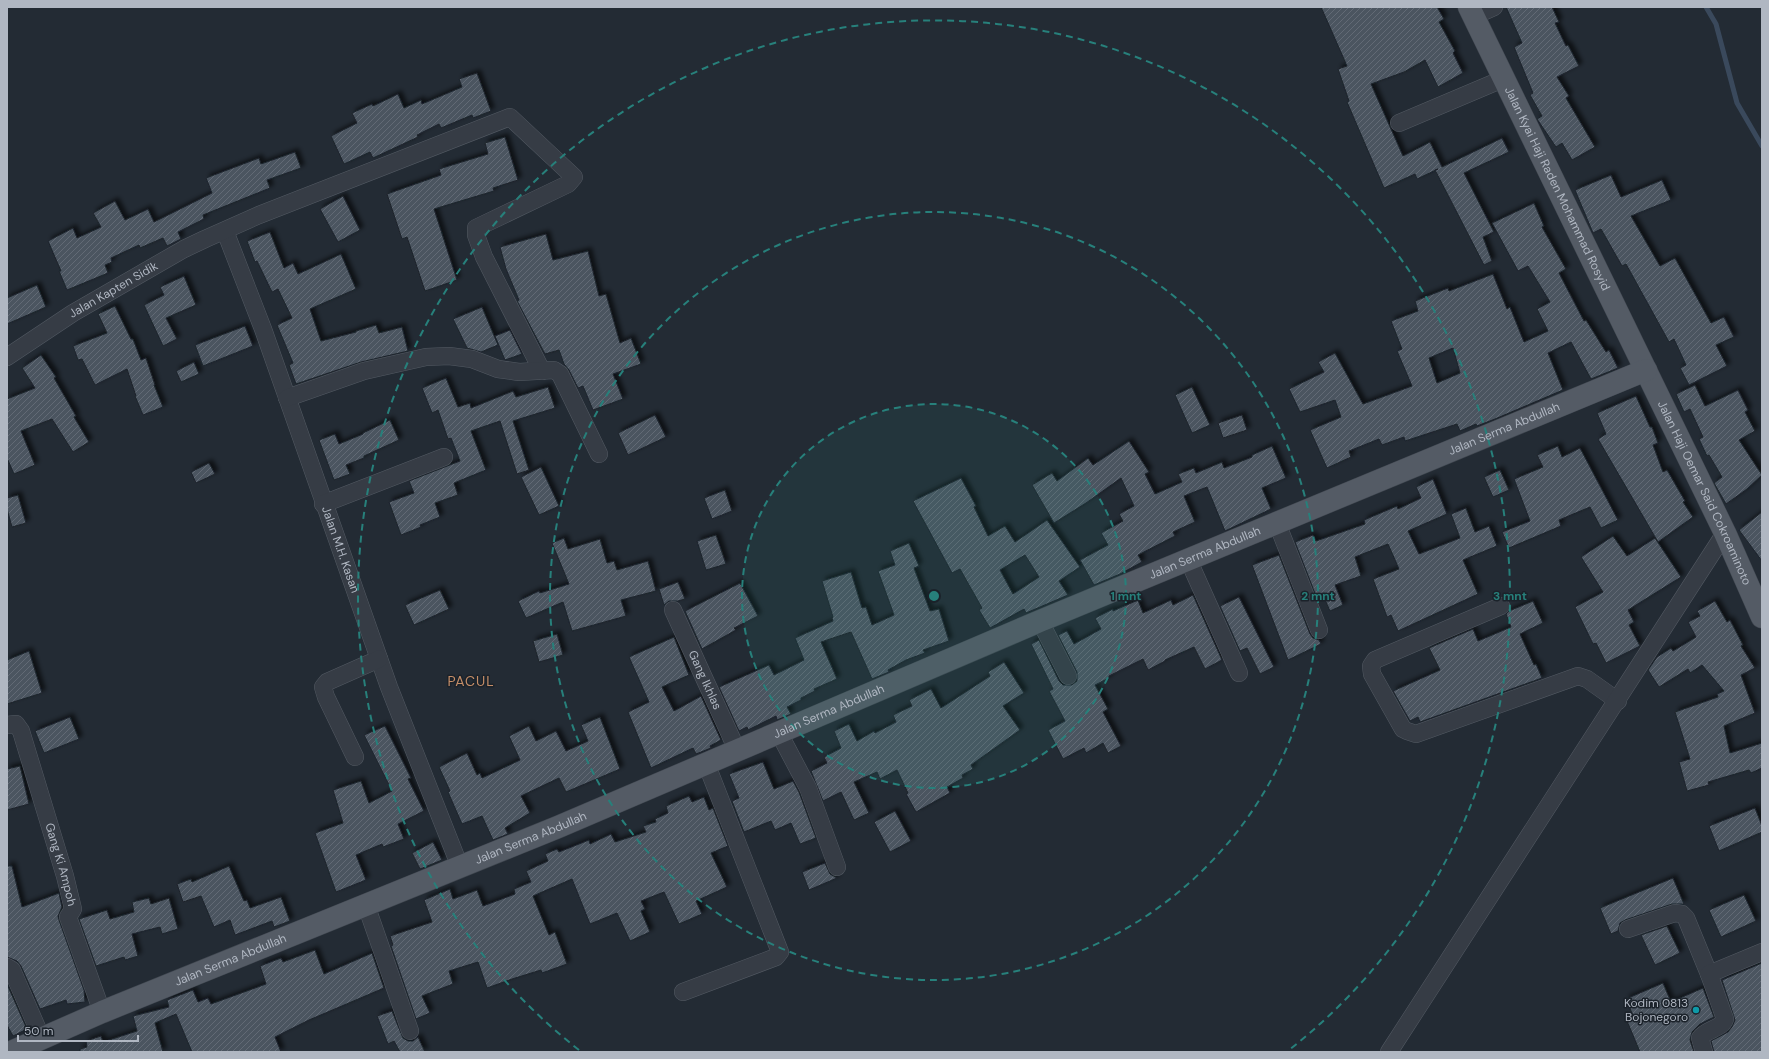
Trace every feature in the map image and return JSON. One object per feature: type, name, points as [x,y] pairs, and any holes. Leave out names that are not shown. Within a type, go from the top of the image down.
[{"type":"main road","name":"Jalan Kyai Haji Raden Mohammad Rosyid","points":[[1472,12],[1503,79],[1646,370]]},
{"type":"main road","name":"Jalan Serma Abdullah","points":[[11,1052],[102,1012],[460,867],[1040,621],[1646,370]]},
{"type":"main road","name":"Jalan Haji Oemar Said Cokroaminoto","points":[[1646,370],[1725,533],[1762,617]]},
{"type":"street","points":[[1472,12],[1494,7]]},
{"type":"street","points":[[1399,123],[1503,79]]},
{"type":"street","name":"Jalan Kapten Sidik","points":[[7,357],[73,313],[184,249],[259,215],[510,117],[574,177],[568,184],[476,228],[476,235],[484,257],[542,370]]},
{"type":"street","name":"Jalan M.H. Kasan","points":[[225,230],[287,398],[378,659],[460,867]]},
{"type":"street","points":[[287,398],[364,371],[426,357],[449,356],[472,359],[498,369],[519,372],[554,370],[560,374],[599,454]]},
{"type":"street","points":[[323,504],[444,457]]},
{"type":"street","points":[[1277,523],[1319,630]]},
{"type":"street","points":[[1389,1052],[1618,701],[1725,533]]},
{"type":"street","points":[[1188,559],[1239,673]]},
{"type":"street","points":[[1500,606],[1375,660],[1371,666],[1372,674],[1403,729],[1407,732],[1416,734],[1578,676],[1587,679],[1618,701]]},
{"type":"street","name":"Gang Ikhlas","points":[[673,610],[737,750]]},
{"type":"street","points":[[1040,621],[1068,676]]},
{"type":"street","points":[[355,756],[326,697],[323,687],[327,682],[378,659]]},
{"type":"street","name":"Gang Ki Ampoh","points":[[7,725],[16,724],[21,731],[65,876],[73,909],[68,917],[102,1012]]},
{"type":"street","points":[[779,732],[808,788],[837,867]]},
{"type":"street","points":[[683,992],[776,957],[780,952],[706,763]]},
{"type":"street","points":[[366,905],[410,1031]]},
{"type":"street","points":[[1628,929],[1675,913],[1682,914],[1686,918],[1709,974],[1725,1019],[1722,1024],[1702,1034],[1700,1038],[1704,1052]]},
{"type":"street","points":[[1709,974],[1762,952]]},
{"type":"street","points":[[7,967],[12,970],[42,1039]]},
{"type":"building","points":[[1321,7],[1437,7],[1444,19],[1439,22],[1455,51],[1453,53],[1463,73],[1438,87],[1425,60],[1404,72],[1371,84],[1403,156],[1430,142],[1442,167],[1502,138],[1509,152],[1464,173],[1494,232],[1483,237],[1492,261],[1484,265],[1435,170],[1417,179],[1415,174],[1384,188],[1347,102],[1349,101],[1338,69],[1347,66]]},
{"type":"building","points":[[1506,7],[1552,7],[1559,22],[1555,23],[1566,46],[1568,45],[1579,66],[1557,77],[1569,96],[1566,98],[1595,147],[1572,160],[1562,143],[1556,147],[1537,119],[1542,116],[1530,95],[1533,93],[1514,47],[1522,43]]},
{"type":"building","points":[[477,73],[491,111],[473,118],[472,115],[441,128],[439,124],[417,135],[418,137],[373,158],[370,152],[344,164],[331,136],[357,123],[352,113],[372,104],[373,106],[398,94],[404,108],[421,100],[422,104],[462,87],[459,79]]},
{"type":"building","points":[[505,137],[518,180],[493,188],[494,191],[434,209],[457,280],[425,291],[407,237],[402,239],[387,194],[441,175],[439,169],[488,154],[485,143]]},
{"type":"building","points":[[295,152],[301,168],[267,180],[270,188],[203,215],[204,219],[178,232],[181,239],[167,246],[163,238],[140,248],[139,245],[111,258],[112,262],[105,265],[108,273],[67,290],[59,271],[61,271],[48,241],[73,228],[77,238],[101,227],[93,213],[115,201],[125,220],[148,209],[154,222],[212,193],[206,178],[259,158],[261,164]]},
{"type":"building","points":[[1611,175],[1621,197],[1662,180],[1671,200],[1631,216],[1660,266],[1675,258],[1711,323],[1724,317],[1734,337],[1716,345],[1727,366],[1689,385],[1680,368],[1686,365],[1674,339],[1669,342],[1626,264],[1622,266],[1601,229],[1593,233],[1575,190]]},
{"type":"building","points":[[343,196],[360,230],[338,242],[320,209]]},
{"type":"building","points":[[1534,203],[1544,226],[1542,227],[1566,269],[1559,273],[1584,321],[1586,320],[1606,352],[1609,350],[1618,368],[1591,379],[1571,342],[1548,353],[1563,390],[1495,419],[1477,426],[1476,424],[1460,431],[1457,424],[1405,441],[1404,437],[1382,445],[1379,439],[1349,451],[1351,457],[1327,468],[1310,430],[1341,417],[1335,400],[1300,412],[1289,389],[1324,372],[1318,362],[1335,353],[1363,404],[1412,386],[1397,351],[1402,349],[1391,321],[1418,311],[1415,301],[1448,288],[1449,291],[1493,274],[1507,309],[1510,307],[1524,342],[1548,331],[1537,309],[1550,302],[1528,266],[1518,271],[1492,223]],"holes":[[[1453,348],[1460,373],[1437,383],[1429,358]]]},
{"type":"building","points":[[270,232],[284,268],[293,263],[298,274],[341,254],[356,289],[310,309],[321,341],[376,325],[379,333],[402,327],[408,351],[361,362],[296,384],[289,365],[293,363],[277,325],[292,318],[278,289],[272,292],[257,261],[255,262],[247,241]]},
{"type":"building","points":[[546,234],[553,260],[588,251],[599,296],[606,294],[620,343],[631,338],[641,364],[613,374],[623,399],[593,410],[583,386],[578,388],[569,370],[564,364],[559,350],[545,354],[517,301],[519,300],[506,269],[500,247]]},
{"type":"building","points":[[184,276],[196,305],[166,318],[177,339],[163,346],[144,305],[164,295],[160,287]]},
{"type":"building","points":[[37,285],[46,307],[7,324],[7,298]]},
{"type":"building","points":[[115,306],[131,339],[133,339],[141,360],[146,358],[154,385],[163,407],[143,415],[135,396],[127,369],[95,385],[82,359],[78,360],[73,346],[107,333],[98,314]]},
{"type":"building","points":[[482,307],[498,345],[481,352],[467,348],[453,319]]},
{"type":"building","points":[[245,326],[253,346],[203,366],[195,345]]},
{"type":"building","points":[[510,330],[522,354],[505,360],[495,336]]},
{"type":"building","points":[[41,355],[56,377],[54,378],[89,442],[73,452],[52,419],[21,431],[35,465],[14,474],[7,458],[7,399],[35,388],[22,368]]},
{"type":"building","points":[[194,362],[199,374],[181,382],[176,371]]},
{"type":"building","points":[[446,378],[458,407],[470,403],[471,408],[513,391],[516,397],[548,387],[555,408],[513,421],[529,470],[517,474],[500,421],[471,431],[486,470],[454,483],[458,495],[435,503],[440,517],[401,535],[389,502],[414,493],[409,481],[460,461],[451,438],[448,439],[438,410],[432,413],[422,388]]},
{"type":"building","points":[[1695,385],[1705,406],[1738,390],[1748,410],[1745,412],[1755,431],[1739,440],[1762,475],[1747,489],[1726,504],[1714,483],[1722,477],[1709,455],[1707,456],[1699,439],[1703,437],[1690,409],[1684,412],[1676,394]]},
{"type":"building","points":[[1192,387],[1210,425],[1192,433],[1175,395]]},
{"type":"building","points":[[1636,396],[1650,427],[1652,427],[1658,443],[1653,445],[1663,472],[1667,470],[1685,501],[1683,502],[1693,517],[1658,542],[1598,439],[1606,434],[1597,413]]},
{"type":"building","points":[[655,415],[666,437],[628,455],[618,433]]},
{"type":"building","points":[[1242,415],[1247,430],[1223,438],[1218,423]]},
{"type":"building","points":[[390,420],[399,440],[364,456],[364,458],[346,465],[350,474],[334,480],[319,440],[335,434],[339,444]]},
{"type":"building","points":[[1129,441],[1149,472],[1145,474],[1155,494],[1182,482],[1178,474],[1194,468],[1196,473],[1222,462],[1224,468],[1252,457],[1252,455],[1272,446],[1286,478],[1262,488],[1271,509],[1225,531],[1207,487],[1184,496],[1195,522],[1173,532],[1175,536],[1138,555],[1142,562],[1120,574],[1094,585],[1080,560],[1108,545],[1101,533],[1123,521],[1119,514],[1134,506],[1121,478],[1086,503],[1054,523],[1032,485],[1052,473],[1057,481],[1088,458],[1093,465]]},
{"type":"building","points":[[1558,446],[1562,457],[1580,448],[1618,520],[1601,528],[1590,507],[1559,520],[1561,526],[1509,548],[1502,532],[1530,521],[1514,479],[1543,467],[1537,455]]},
{"type":"building","points":[[209,463],[215,474],[196,483],[191,472]]},
{"type":"building","points":[[541,467],[559,506],[539,515],[521,477]]},
{"type":"building","points":[[1500,470],[1509,490],[1493,497],[1484,477]]},
{"type":"building","points":[[961,478],[976,506],[974,507],[988,536],[1005,526],[1015,542],[1047,520],[1080,567],[1059,581],[1068,595],[1026,613],[1024,609],[990,628],[979,610],[982,608],[960,569],[952,573],[913,501]],"holes":[[[1025,555],[1039,577],[1013,594],[1000,570]]]},
{"type":"building","points":[[1433,479],[1447,514],[1408,531],[1419,554],[1460,538],[1451,514],[1466,508],[1475,532],[1489,526],[1497,546],[1463,560],[1478,594],[1398,631],[1391,615],[1387,617],[1373,579],[1399,569],[1388,544],[1355,557],[1361,576],[1335,585],[1343,605],[1330,611],[1322,593],[1316,596],[1295,542],[1313,535],[1316,541],[1365,524],[1364,520],[1397,506],[1398,509],[1421,498],[1416,487]]},
{"type":"building","points":[[725,490],[732,511],[712,519],[704,498]]},
{"type":"building","points":[[18,495],[26,523],[12,527],[7,509],[7,498]]},
{"type":"building","points":[[1762,512],[1762,561],[1739,530]]},
{"type":"building","points":[[716,535],[726,564],[706,570],[697,541]]},
{"type":"building","points":[[1613,536],[1627,556],[1655,538],[1681,577],[1628,610],[1634,622],[1629,625],[1640,646],[1606,663],[1596,643],[1593,644],[1575,607],[1603,592],[1581,557]]},
{"type":"building","points":[[564,538],[568,549],[600,539],[607,563],[614,561],[617,570],[648,561],[656,591],[621,600],[626,616],[572,631],[563,602],[526,618],[518,601],[539,591],[540,593],[569,584],[552,543]]},
{"type":"building","points":[[909,543],[919,566],[914,568],[930,611],[939,609],[949,641],[923,650],[925,653],[906,660],[888,670],[889,672],[872,679],[851,632],[821,642],[837,679],[814,689],[815,691],[787,707],[791,714],[777,720],[776,716],[748,730],[747,727],[739,731],[719,687],[769,665],[774,675],[804,660],[795,638],[833,621],[822,581],[851,572],[862,608],[866,607],[872,625],[894,615],[878,571],[895,565],[890,551]]},
{"type":"building","points":[[1279,555],[1310,634],[1313,638],[1319,640],[1321,644],[1288,660],[1252,565]]},
{"type":"building","points":[[678,582],[685,599],[669,601],[664,605],[659,589]]},
{"type":"building","points":[[740,583],[758,616],[734,628],[736,630],[702,649],[685,611]]},
{"type":"building","points":[[440,590],[449,609],[414,625],[405,605]]},
{"type":"building","points":[[1193,595],[1222,660],[1205,669],[1194,647],[1165,660],[1148,670],[1143,659],[1109,676],[1109,678],[1095,685],[1108,709],[1103,712],[1121,746],[1108,753],[1103,743],[1086,753],[1084,748],[1063,759],[1048,730],[1065,721],[1049,691],[1053,689],[1031,644],[1039,640],[1059,681],[1063,685],[1072,685],[1077,681],[1077,672],[1058,635],[1067,631],[1074,644],[1101,629],[1095,618],[1113,609],[1113,611],[1138,600],[1143,613],[1171,600],[1173,605]]},
{"type":"building","points":[[1239,597],[1274,667],[1260,674],[1247,648],[1240,651],[1220,606]]},
{"type":"building","points":[[1533,601],[1543,623],[1520,634],[1534,665],[1536,664],[1542,678],[1420,722],[1418,717],[1410,721],[1393,691],[1440,670],[1429,648],[1473,629],[1478,641],[1511,627],[1506,614],[1509,611]]},
{"type":"building","points":[[1715,601],[1727,622],[1730,620],[1743,645],[1741,646],[1755,668],[1741,675],[1755,713],[1724,726],[1730,753],[1762,743],[1762,768],[1751,773],[1749,770],[1708,782],[1709,785],[1687,791],[1679,762],[1690,759],[1675,712],[1718,697],[1717,694],[1724,691],[1702,665],[1690,673],[1688,669],[1659,687],[1648,670],[1657,657],[1671,648],[1673,651],[1696,637],[1688,622],[1700,616],[1697,611]]},
{"type":"building","points":[[557,634],[563,655],[539,662],[533,641]]},
{"type":"building","points":[[674,637],[689,675],[662,687],[674,711],[701,696],[721,740],[710,746],[711,748],[696,754],[693,748],[651,768],[628,712],[649,702],[629,657]]},
{"type":"building","points":[[29,651],[42,693],[7,704],[7,660]]},
{"type":"building","points":[[1004,662],[1024,693],[1003,706],[1020,730],[971,765],[973,769],[962,775],[963,778],[947,787],[950,793],[916,812],[906,794],[908,793],[897,770],[880,779],[877,772],[854,782],[869,813],[854,820],[841,792],[823,801],[811,771],[827,763],[824,757],[841,748],[834,731],[849,724],[857,741],[874,731],[875,733],[896,722],[893,715],[912,706],[909,700],[931,689],[941,708],[990,676],[988,672]]},
{"type":"building","points":[[70,717],[79,739],[44,753],[35,731]]},
{"type":"building","points":[[600,717],[620,769],[566,792],[559,778],[521,796],[530,813],[505,828],[508,834],[493,840],[482,816],[462,824],[448,792],[450,791],[439,767],[467,753],[477,775],[480,773],[482,778],[520,760],[509,736],[529,726],[536,741],[556,731],[566,751],[588,741],[581,725]]},
{"type":"building","points":[[385,726],[411,778],[408,779],[424,811],[398,824],[404,839],[383,847],[382,844],[356,855],[366,880],[336,892],[315,833],[343,823],[333,790],[361,781],[369,803],[392,791],[364,735]]},
{"type":"building","points":[[763,762],[774,789],[793,781],[799,792],[816,838],[800,844],[791,823],[775,830],[771,821],[744,832],[732,801],[739,798],[729,774]]},
{"type":"building","points":[[20,766],[29,804],[7,810],[7,769]]},
{"type":"building","points":[[689,796],[692,802],[704,797],[709,810],[713,808],[728,846],[711,853],[727,887],[696,901],[702,914],[679,924],[664,892],[641,901],[645,909],[641,911],[650,932],[630,941],[617,913],[590,924],[572,879],[533,896],[549,935],[555,932],[567,964],[542,973],[541,970],[487,988],[478,962],[449,971],[453,984],[422,996],[430,1013],[416,1019],[391,946],[393,945],[390,936],[432,922],[424,900],[450,889],[453,899],[477,890],[483,906],[515,894],[514,889],[531,882],[526,871],[548,861],[545,854],[557,849],[559,852],[589,840],[590,844],[611,834],[615,842],[646,832],[643,826],[656,822],[655,819],[668,813],[666,806]]},
{"type":"building","points":[[1755,808],[1762,826],[1762,832],[1719,851],[1709,826]]},
{"type":"building","points":[[895,811],[911,841],[890,852],[874,822]]},
{"type":"building","points":[[433,842],[442,860],[420,869],[412,853]]},
{"type":"building","points":[[825,863],[830,874],[837,878],[809,890],[802,872]]},
{"type":"building","points":[[7,866],[12,866],[22,907],[59,893],[62,907],[58,916],[84,990],[85,1002],[67,1004],[66,1000],[40,1009],[21,966],[17,961],[7,957]]},
{"type":"building","points":[[229,866],[244,901],[247,900],[250,908],[281,897],[290,921],[274,927],[272,921],[235,935],[230,920],[214,927],[201,896],[183,902],[177,884],[191,879],[192,882]]},
{"type":"building","points":[[1673,878],[1684,904],[1672,904],[1625,920],[1620,923],[1618,931],[1611,934],[1600,908]]},
{"type":"building","points":[[1744,895],[1756,921],[1721,937],[1709,910]]},
{"type":"building","points":[[149,898],[151,904],[169,898],[178,929],[162,934],[160,927],[132,934],[138,956],[125,960],[124,957],[96,966],[79,919],[107,910],[110,919],[134,912],[132,902]]},
{"type":"building","points":[[1667,926],[1680,953],[1655,965],[1641,935]]},
{"type":"building","points":[[315,950],[324,974],[372,953],[384,988],[309,1020],[275,1037],[281,1052],[192,1052],[176,1014],[155,1023],[163,1052],[80,1052],[80,1049],[87,1047],[86,1041],[101,1036],[103,1042],[137,1031],[133,1016],[169,1007],[167,1000],[193,990],[198,1002],[208,998],[211,1004],[266,984],[260,966],[281,958],[283,962]]},
{"type":"building","points":[[1762,963],[1762,1052],[1714,1052],[1711,1041],[1728,1032],[1735,1020],[1722,980]]},
{"type":"building","points":[[1663,983],[1671,1002],[1703,988],[1714,1017],[1700,1024],[1692,1032],[1690,1040],[1694,1052],[1640,1052],[1627,1021],[1634,1018],[1626,999]]},
{"type":"building","points":[[7,984],[27,1029],[13,1036],[7,1025]]},
{"type":"building","points":[[392,1011],[403,1038],[408,1041],[413,1041],[418,1037],[425,1052],[400,1052],[394,1041],[388,1044],[377,1016]]},
{"type":"waterway","points":[[1706,7],[1716,24],[1737,103],[1762,146]]},
{"type":"place","name":"Kodim 0813 Bojonegoro","points":[[1696,1010]]},
{"type":"district","name":"PACUL","points":[[471,681]]}]
